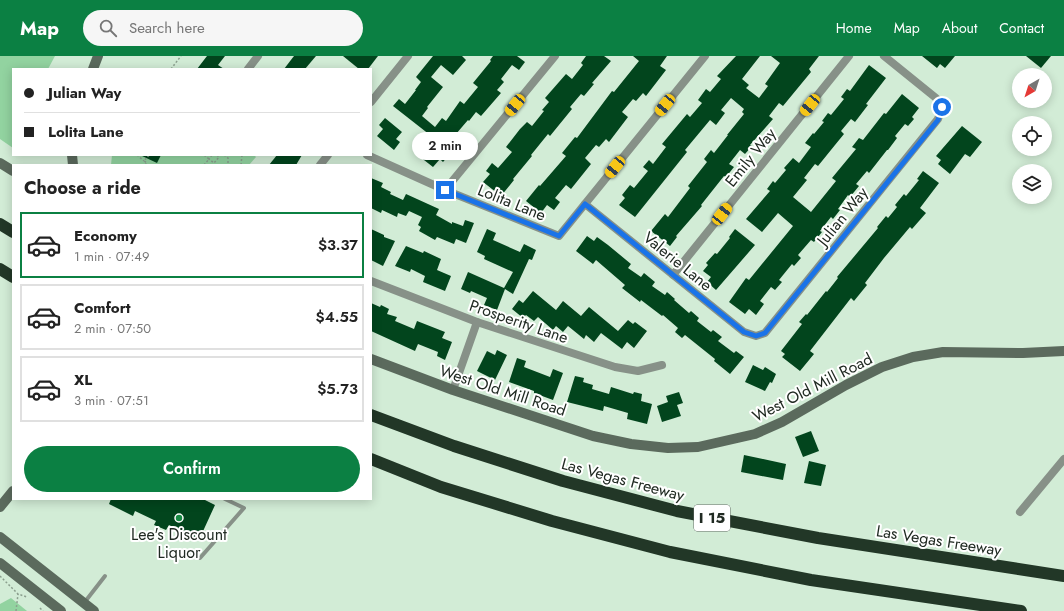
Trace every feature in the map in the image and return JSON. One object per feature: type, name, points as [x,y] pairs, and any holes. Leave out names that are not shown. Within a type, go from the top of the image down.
[{"type":"highway","points":[[0,224],[12,231]]},
{"type":"highway","points":[[0,269],[12,276]]},
{"type":"highway","name":"Las Vegas Freeway","points":[[372,415],[454,446],[563,481],[676,511],[818,538],[1064,576]]},
{"type":"highway","points":[[372,459],[441,486],[552,521],[670,552],[811,580],[1021,611]]},
{"type":"street","points":[[93,68],[98,56]]},
{"type":"street","points":[[249,68],[258,56]]},
{"type":"street","points":[[372,101],[408,56]]},
{"type":"street","points":[[445,190],[555,56]]},
{"type":"street","points":[[585,204],[705,56]]},
{"type":"street","name":"Emily Way","points":[[673,275],[849,56]]},
{"type":"street","name":"Julian Way","points":[[756,336],[765,333],[938,120],[942,107],[936,98],[884,56]]},
{"type":"street","points":[[321,164],[327,156]]},
{"type":"street","name":"Lolita Lane","points":[[369,156],[445,190],[559,236],[585,204]]},
{"type":"street","points":[[0,163],[12,171]]},
{"type":"street","name":"Valerie Lane","points":[[585,204],[744,332],[756,336]]},
{"type":"street","name":"Prosperity Lane","points":[[372,281],[477,322],[615,367],[638,371],[662,365]]},
{"type":"street","points":[[453,390],[477,322]]},
{"type":"street","name":"West Old Mill Road","points":[[372,359],[453,390],[593,436],[631,444],[668,448],[698,447],[755,434],[782,422],[852,382],[882,367],[913,357],[943,352],[1022,353],[1064,351]]},
{"type":"street","points":[[1020,512],[1064,459]]},
{"type":"street","points":[[0,507],[12,492]]},
{"type":"street","points":[[0,537],[94,611]]},
{"type":"street","points":[[0,564],[61,611]]},
{"type":"lane","points":[[200,558],[244,508],[227,500]]},
{"type":"lane","points":[[83,603],[105,576]]},
{"type":"path","points":[[172,68],[181,56]]},
{"type":"path","points":[[138,156],[147,163],[146,164]]},
{"type":"path","points":[[144,161],[148,156]]},
{"type":"path","points":[[205,156],[214,163],[219,157],[218,156]]},
{"type":"path","points":[[205,164],[211,156]]},
{"type":"path","points":[[0,576],[18,594],[28,597]]},
{"type":"path","points":[[16,611],[18,594]]},
{"type":"path","points":[[37,605],[44,611]]},
{"type":"green space","points":[[0,56],[55,56],[49,68],[12,68],[12,147],[0,139]]},
{"type":"green space","points":[[112,156],[256,157],[250,164],[111,164]]},
{"type":"green space","points":[[11,598],[27,611],[0,611],[0,604]]},
{"type":"building","points":[[207,56],[225,56],[218,65],[222,68],[198,68]]},
{"type":"building","points":[[294,56],[316,56],[306,68],[285,68]]},
{"type":"building","points":[[343,56],[378,56],[369,68],[358,68]]},
{"type":"building","points":[[433,56],[462,56],[466,60],[453,75],[441,65],[431,77],[443,87],[427,107],[428,108],[422,116],[435,127],[442,118],[446,121],[460,101],[464,104],[478,87],[473,83],[491,61],[490,60],[493,56],[517,56],[525,62],[519,70],[512,65],[501,79],[504,82],[497,90],[501,93],[481,116],[476,112],[469,121],[468,120],[456,134],[463,139],[443,162],[440,159],[433,167],[415,153],[430,135],[393,106],[399,99],[405,104],[421,82],[416,77]]},
{"type":"building","points":[[586,56],[604,56],[611,61],[592,83],[594,84],[584,96],[581,94],[570,107],[572,109],[550,136],[548,134],[501,196],[483,182],[490,174],[486,171],[492,163],[498,168],[512,152],[506,147],[527,122],[532,126],[549,102],[545,98],[566,74],[572,79],[583,65],[581,63]]},
{"type":"building","points":[[633,56],[667,56],[660,66],[666,70],[646,96],[643,93],[636,101],[633,99],[622,112],[628,117],[609,142],[606,139],[599,147],[596,145],[585,158],[591,164],[571,189],[566,185],[555,198],[560,202],[554,210],[547,205],[541,213],[526,201],[566,156],[562,153],[575,137],[577,138],[612,91],[614,92],[639,61]]},
{"type":"building","points":[[736,56],[760,56],[742,79],[749,85],[746,88],[759,98],[768,86],[765,84],[780,63],[771,56],[819,56],[809,69],[811,72],[783,106],[779,103],[769,116],[773,119],[750,145],[752,146],[745,154],[740,150],[729,164],[734,167],[726,177],[724,176],[701,205],[702,206],[676,236],[677,237],[670,246],[651,231],[665,214],[668,217],[690,188],[688,186],[707,162],[704,159],[711,150],[714,153],[744,114],[742,112],[744,109],[731,98],[721,110],[725,113],[716,125],[710,120],[685,150],[687,152],[635,217],[619,205],[625,198],[622,195],[630,185],[634,188],[648,171],[643,167],[649,160],[653,164],[666,147],[662,144],[687,114],[690,117],[702,103],[698,100],[706,89],[710,92],[721,79],[717,76]]},
{"type":"building","points":[[922,56],[955,56],[945,68],[940,64],[937,68]]},
{"type":"building","points":[[1026,56],[1051,56],[1041,68]]},
{"type":"building","points":[[869,65],[886,78],[866,104],[868,105],[855,122],[851,119],[841,131],[844,134],[818,166],[815,164],[804,178],[807,180],[793,197],[811,212],[836,181],[832,178],[856,149],[852,147],[859,138],[863,140],[884,113],[886,114],[902,94],[919,108],[912,117],[914,119],[908,126],[905,124],[895,136],[897,138],[888,150],[869,173],[867,171],[856,184],[859,186],[850,197],[848,195],[838,209],[840,210],[833,219],[831,217],[820,231],[822,232],[814,242],[811,240],[798,255],[801,258],[794,266],[792,264],[779,280],[782,282],[775,290],[771,287],[760,301],[764,304],[756,315],[749,309],[745,314],[729,302],[746,278],[749,280],[793,226],[778,213],[762,232],[746,219],[770,191],[767,189],[773,181],[775,183],[786,170],[784,168],[793,158],[799,163],[811,147],[805,143],[824,122],[822,121],[828,113],[831,115],[844,99],[841,97],[847,89],[850,91]]},
{"type":"building","points":[[385,118],[402,132],[396,139],[400,142],[394,150],[377,136],[383,129],[379,125]]},
{"type":"building","points":[[962,126],[982,142],[970,157],[965,154],[950,174],[938,164],[941,160],[936,156]]},
{"type":"building","points":[[142,156],[160,156],[157,163]]},
{"type":"building","points":[[276,156],[301,156],[297,164],[270,164]]},
{"type":"building","points":[[923,171],[939,183],[920,208],[926,213],[912,229],[910,227],[884,258],[865,283],[867,285],[854,301],[851,298],[810,351],[814,354],[800,371],[782,357],[785,354],[781,351],[802,324],[799,322],[806,314],[807,315],[826,291],[827,292],[838,278],[837,277],[878,228],[877,227],[886,216],[888,218],[897,207],[895,205],[904,194],[906,196],[919,180],[917,179]]},
{"type":"building","points":[[372,178],[383,183],[381,187],[391,192],[390,194],[403,200],[406,194],[439,209],[436,215],[452,224],[452,222],[463,226],[465,220],[474,223],[466,243],[456,239],[454,244],[437,237],[435,240],[419,231],[421,227],[418,225],[422,217],[409,211],[406,216],[398,213],[397,217],[382,210],[381,213],[372,208]]},
{"type":"building","points":[[372,229],[384,235],[384,237],[395,241],[383,266],[372,260]]},
{"type":"building","points":[[487,229],[496,233],[493,240],[520,252],[524,244],[536,250],[532,260],[529,259],[513,294],[505,289],[497,310],[484,305],[487,298],[471,291],[470,293],[461,289],[468,272],[504,288],[513,272],[484,259],[485,256],[477,252]]},
{"type":"building","points":[[735,229],[755,245],[716,290],[707,282],[711,277],[703,271],[708,265],[706,263],[715,253],[717,254],[730,238],[729,237]]},
{"type":"building","points":[[587,236],[594,241],[597,237],[608,245],[631,264],[628,268],[641,277],[644,273],[655,282],[652,286],[665,295],[667,292],[689,313],[691,311],[699,318],[697,321],[711,332],[713,330],[722,337],[718,341],[734,353],[736,351],[744,357],[730,374],[714,361],[715,359],[685,335],[682,338],[675,332],[678,328],[663,315],[662,316],[641,300],[640,302],[622,288],[625,285],[596,260],[593,264],[576,251]]},
{"type":"building","points":[[406,246],[423,253],[424,251],[441,259],[437,270],[451,276],[445,291],[423,282],[425,276],[411,269],[410,272],[395,266]]},
{"type":"building","points":[[533,291],[556,310],[563,301],[581,316],[589,307],[618,331],[628,320],[633,324],[635,322],[647,331],[634,348],[627,342],[622,349],[601,333],[594,342],[586,335],[584,339],[568,326],[563,332],[556,326],[553,330],[538,317],[534,321],[526,315],[523,318],[512,309],[519,300],[523,303]]},
{"type":"building","points":[[372,303],[380,307],[381,305],[389,309],[387,314],[397,317],[395,321],[414,329],[417,321],[445,332],[442,338],[452,342],[445,360],[437,356],[438,352],[418,344],[415,351],[372,331]]},
{"type":"building","points":[[497,350],[507,355],[495,380],[477,371],[487,351],[495,355]]},
{"type":"building","points":[[517,358],[526,361],[524,367],[550,377],[553,369],[563,373],[553,400],[509,382]]},
{"type":"building","points":[[753,365],[763,370],[765,367],[776,374],[772,383],[770,382],[765,391],[745,382]]},
{"type":"building","points":[[575,376],[584,378],[583,382],[593,385],[592,389],[609,394],[611,387],[633,394],[634,392],[642,394],[641,401],[652,404],[647,424],[627,419],[628,413],[604,406],[603,411],[567,402]]},
{"type":"building","points":[[679,392],[683,403],[677,405],[681,416],[662,422],[657,406],[668,402],[666,396]]},
{"type":"building","points":[[811,431],[819,451],[803,457],[795,437]]},
{"type":"building","points":[[744,455],[786,464],[783,480],[741,472]]},
{"type":"building","points":[[809,461],[826,465],[821,486],[804,483]]},
{"type":"building","name":"Lee's Discount Liquor","points":[[111,500],[205,500],[215,505],[199,540],[169,525],[166,530],[154,525],[156,521],[135,511],[133,516],[109,504]]},
{"type":"place","name":"Lee's Discount Liquor","points":[[179,518]]},
{"type":"route","points":[[445,190],[559,236],[585,204],[744,332],[756,336],[765,333],[938,120],[942,107]]}]
